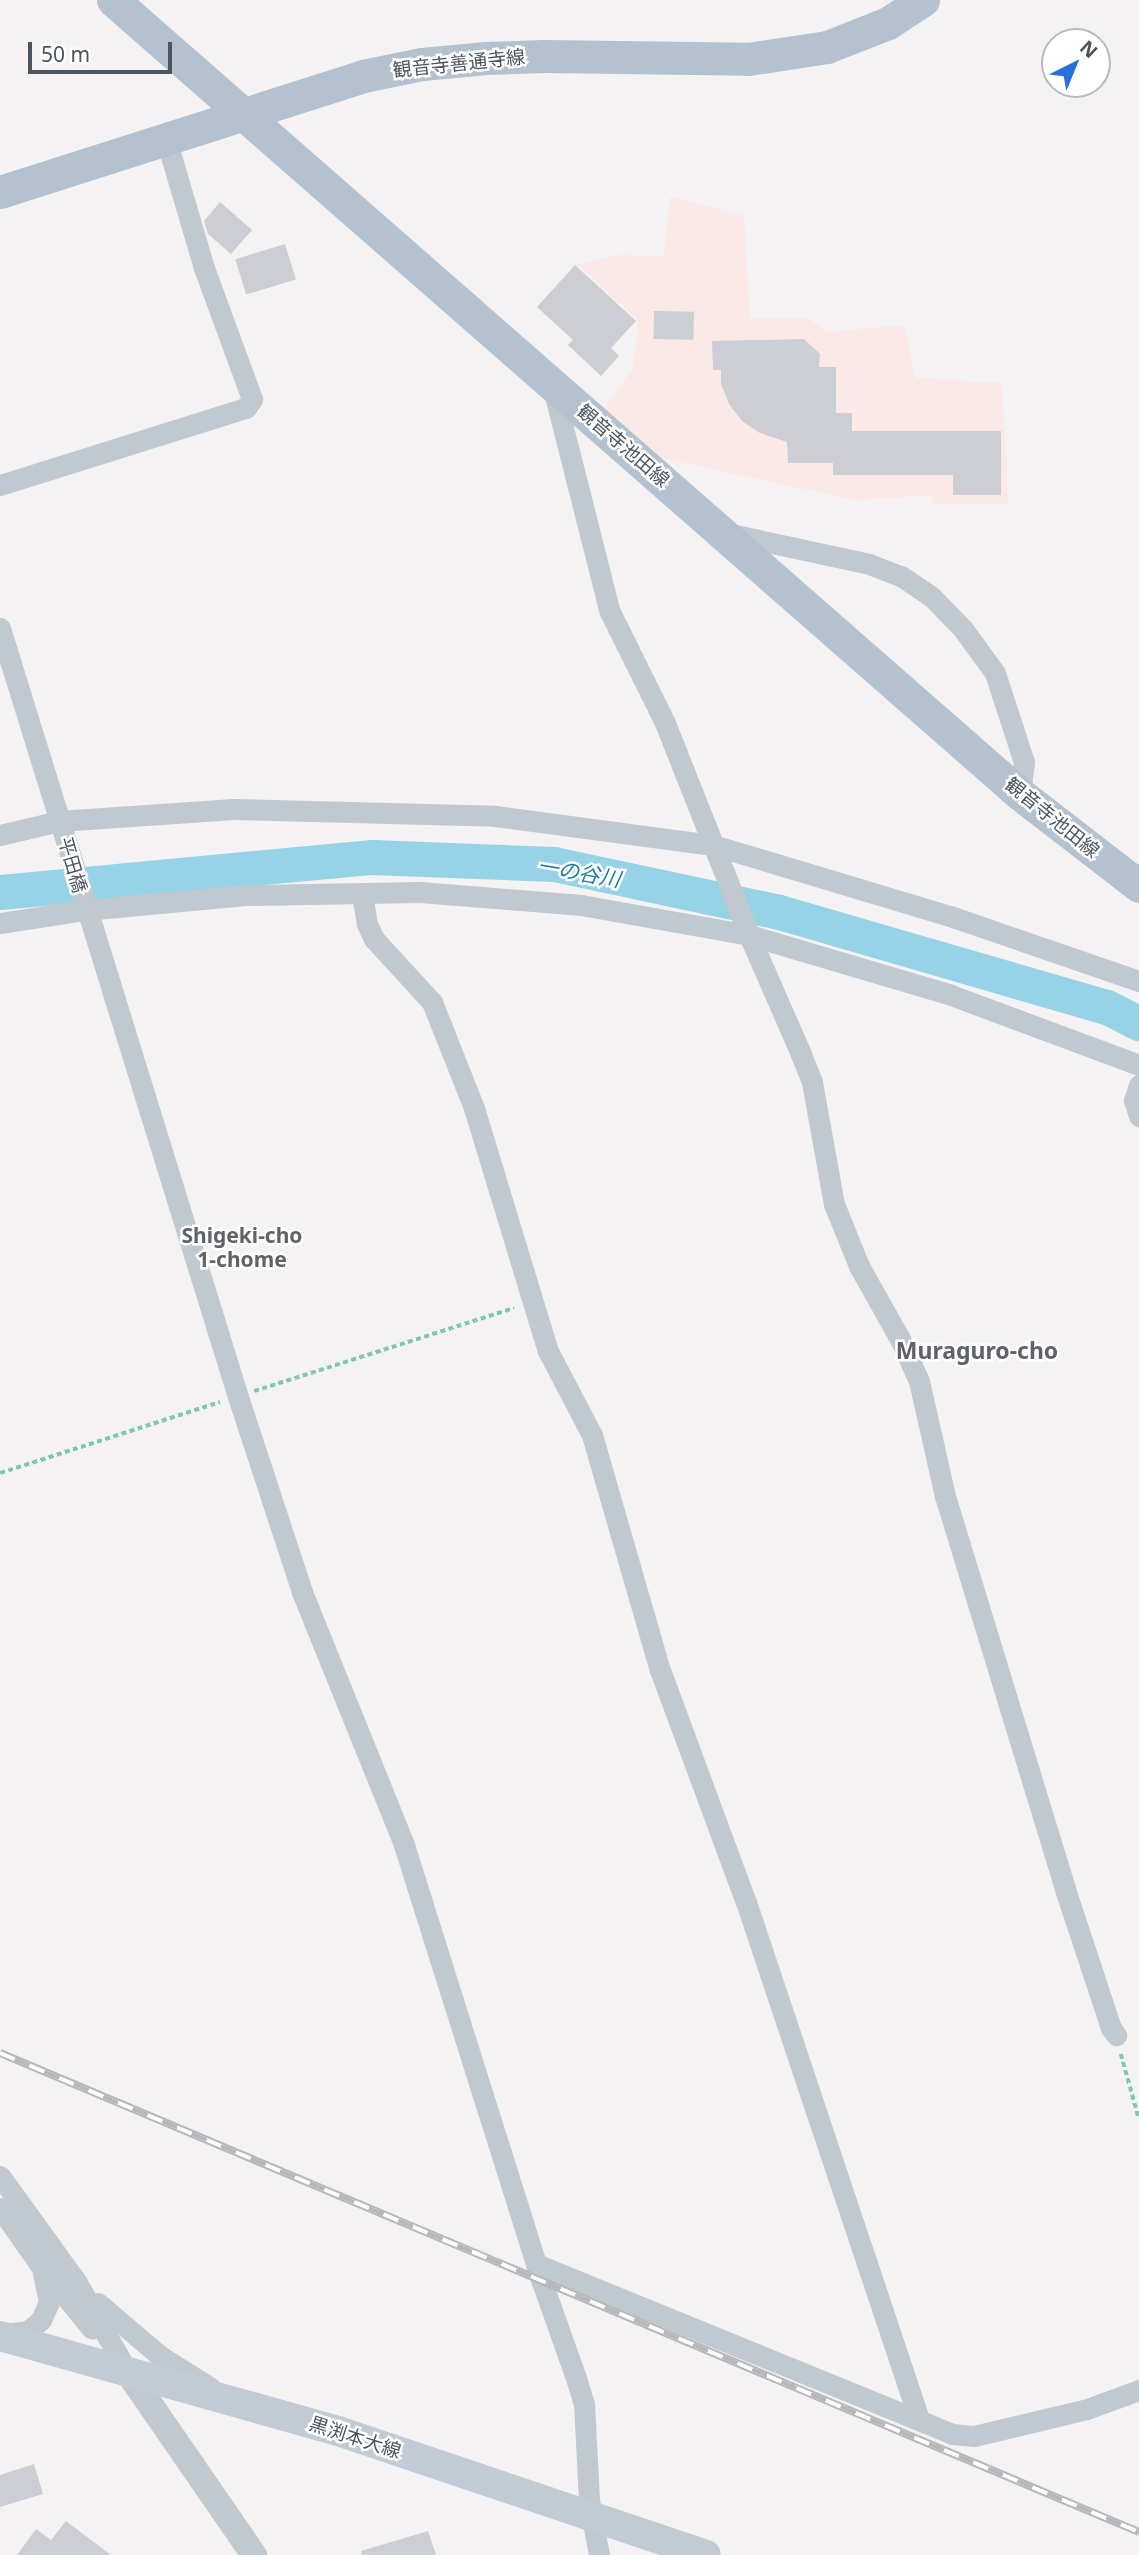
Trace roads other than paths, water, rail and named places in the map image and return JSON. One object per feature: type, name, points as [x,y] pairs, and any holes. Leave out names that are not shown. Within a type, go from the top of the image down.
[{"type":"main road","name":"観音寺池田線","points":[[113,0],[1020,793],[1139,886]]},
{"type":"main road","name":"観音寺善通寺線","points":[[0,192],[240,113],[363,76],[422,64],[544,56],[748,59],[827,47],[888,23],[923,0]]},
{"type":"main road","name":"黒渕本大線","points":[[0,2336],[338,2431],[706,2555]]},
{"type":"street","points":[[0,485],[246,408],[252,399],[204,268],[166,139]]},
{"type":"street","points":[[552,384],[609,610],[665,723],[749,934],[812,1082],[834,1205],[859,1266],[900,1339],[919,1381],[945,1496],[1062,1880],[1111,2028],[1116,2035]]},
{"type":"street","points":[[722,532],[869,564],[901,576],[932,597],[963,629],[995,673],[1024,762],[1020,793]]},
{"type":"street","name":"平田橋","points":[[0,628],[237,1396],[302,1592],[404,1845],[536,2264],[584,2404],[592,2517],[599,2555]]},
{"type":"street","points":[[0,835],[59,821],[234,809],[481,815],[713,845],[950,916],[1139,981]]},
{"type":"street","points":[[0,923],[85,910],[248,895],[420,892],[581,905],[749,934],[951,996],[1139,1065]]},
{"type":"street","points":[[362,893],[367,924],[374,939],[432,1002],[474,1108],[548,1351],[592,1435],[660,1670],[746,1902],[919,2419]]},
{"type":"street","points":[[1139,1085],[1134,1100],[1139,1116]]},
{"type":"street","points":[[0,2176],[93,2330],[127,2371],[254,2555]]},
{"type":"street","points":[[0,2189],[49,2259],[49,2302],[41,2320],[28,2331],[0,2336]]},
{"type":"street","points":[[0,2208],[49,2259],[130,2333],[226,2398]]},
{"type":"street","points":[[536,2264],[952,2434],[974,2437],[1087,2409],[1139,2390]]},
{"type":"street","points":[[76,2281],[127,2371]]},
{"type":"street","points":[[62,2353],[92,2348],[97,2341],[93,2330]]},
{"type":"waterway","name":"一の谷川","points":[[0,892],[372,857],[554,864],[779,912],[1107,1007],[1139,1023]]},
{"type":"railway","points":[[0,2053],[1139,2532]]},
{"type":"district","name":"Shigeki-cho 1-chome","points":[[242,1247]]},
{"type":"district","name":"Muraguro-cho","points":[[977,1350]]}]
